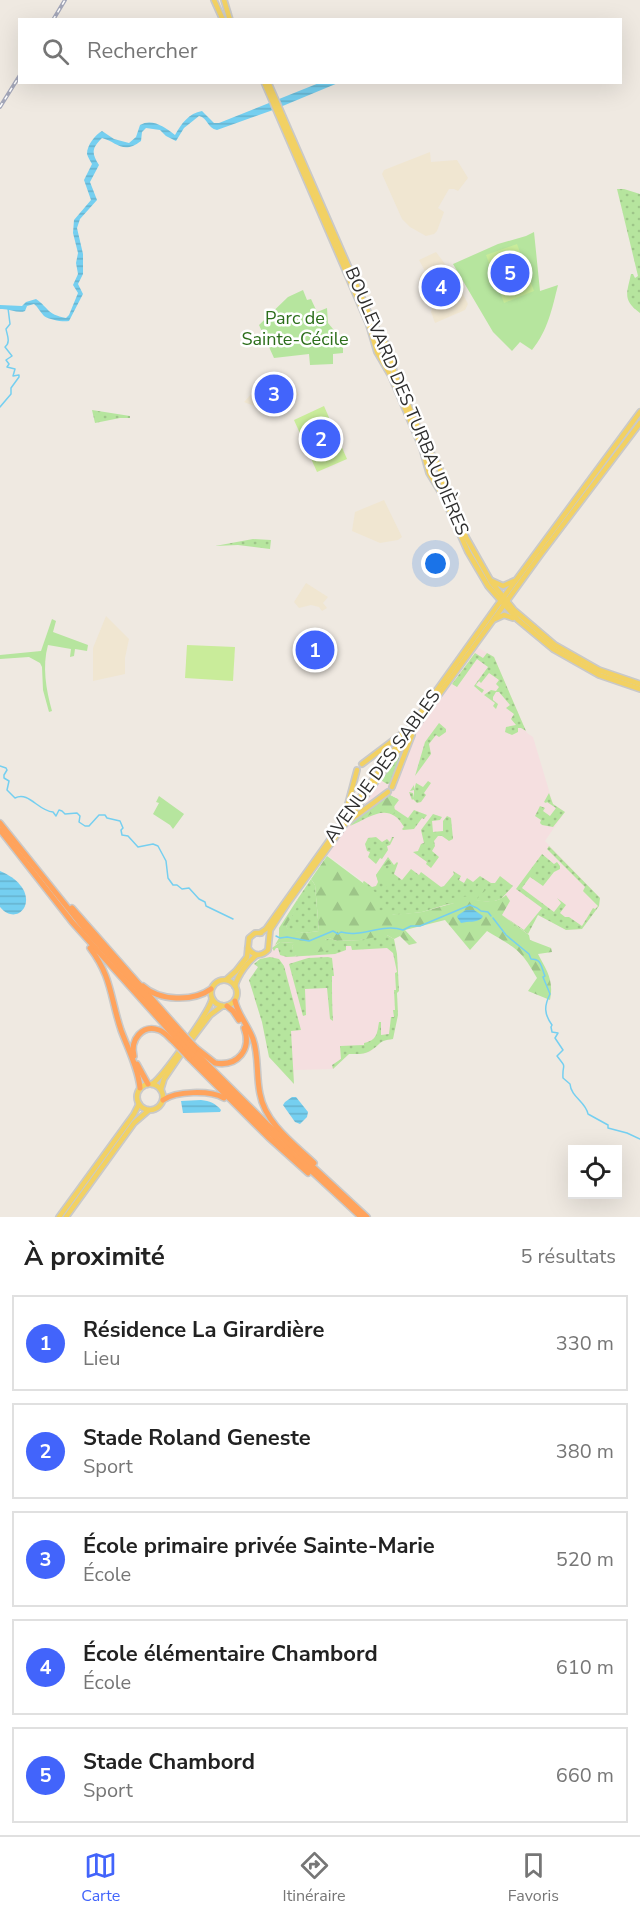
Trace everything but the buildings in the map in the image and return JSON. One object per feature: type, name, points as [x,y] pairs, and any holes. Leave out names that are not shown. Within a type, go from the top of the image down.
[{"type":"highway","points":[[0,823],[49,887],[178,1037]]},
{"type":"highway","points":[[0,830],[72,922],[246,1110],[310,1167],[361,1217]]},
{"type":"highway","points":[[49,887],[54,889],[125,970],[178,1037]]},
{"type":"highway","points":[[72,922],[73,927],[100,962],[106,974],[117,1019],[140,1088]]},
{"type":"highway","points":[[125,970],[146,989],[161,997],[182,998],[205,993],[211,989]]},
{"type":"highway","points":[[235,1001],[238,1012],[253,1039],[259,1092],[265,1110],[310,1167]]},
{"type":"highway","points":[[193,1053],[219,1064],[231,1063],[243,1054],[247,1043],[246,1032],[233,1011],[224,1006]]},
{"type":"highway","points":[[150,1084],[144,1078],[133,1052],[134,1041],[143,1031],[153,1029],[178,1037]]},
{"type":"highway","points":[[193,1053],[238,1108]]},
{"type":"highway","points":[[163,1100],[171,1095],[179,1094],[213,1093],[222,1096],[310,1167]]},
{"type":"highway","points":[[323,1180],[367,1217]]},
{"type":"main road","points":[[214,0],[221,18]]},
{"type":"main road","points":[[224,0],[229,18]]},
{"type":"main road","points":[[265,84],[273,97]]},
{"type":"main road","points":[[269,84],[316,196]]},
{"type":"main road","name":"BOULEVARD DES TURBAUDIÈRES","points":[[316,196],[373,323],[388,347],[395,375],[421,435],[439,465],[444,487],[466,537],[503,602]]},
{"type":"main road","name":"BOULEVARD DES TURBAUDIÈRES","points":[[316,196],[369,325],[377,352],[391,376],[422,448],[429,473],[443,496],[472,560],[503,602]]},
{"type":"main road","points":[[503,602],[516,580],[640,412]]},
{"type":"main road","points":[[503,602],[639,423]]},
{"type":"main road","points":[[488,577],[496,584],[503,586],[516,580]]},
{"type":"main road","points":[[503,602],[518,620],[568,660],[599,675],[640,689]]},
{"type":"main road","points":[[503,602],[565,652],[599,670],[640,684]]},
{"type":"main road","name":"AVENUE DES SABLES","points":[[375,779],[493,620],[503,602]]},
{"type":"main road","name":"AVENUE DES SABLES","points":[[268,938],[270,930],[287,904],[411,726],[503,602]]},
{"type":"main road","points":[[493,620],[504,615],[518,620]]},
{"type":"main road","points":[[392,787],[419,722]]},
{"type":"main road","points":[[362,764],[411,726]]},
{"type":"main road","points":[[345,821],[357,770]]},
{"type":"main road","points":[[345,821],[388,792]]},
{"type":"main road","name":"AVENUE DES SABLES","points":[[260,933],[345,821]]},
{"type":"main road","points":[[59,1217],[134,1114],[139,1104],[137,1097],[140,1088],[150,1084],[163,1073],[207,1013],[212,999],[211,989],[219,981],[226,980],[245,959],[249,938],[255,933],[268,938],[267,950],[252,958],[237,979],[235,1001],[210,1015],[164,1079],[161,1089],[163,1100],[158,1107],[149,1110],[134,1123],[66,1217]]},
{"type":"main road","points":[[248,948],[257,955]]},
{"type":"main road","points":[[226,980],[235,986]]},
{"type":"main road","points":[[212,999],[224,1006]]},
{"type":"main road","points":[[150,1084],[161,1089]]},
{"type":"main road","points":[[139,1104],[149,1110]]},
{"type":"shaded area","points":[[430,152],[431,162],[457,160],[468,178],[458,191],[449,189],[438,208],[444,212],[437,231],[426,236],[410,227],[402,219],[382,174],[384,170]]},
{"type":"shaded area","points":[[436,252],[454,276],[468,304],[465,310],[435,323],[432,309],[419,279],[425,271],[419,260]]},
{"type":"shaded area","points":[[288,376],[299,395],[272,413],[244,402],[256,389]]},
{"type":"shaded area","points":[[384,500],[402,537],[398,540],[380,543],[352,531],[355,512]]},
{"type":"shaded area","points":[[306,583],[328,597],[323,603],[327,608],[322,611],[319,607],[311,605],[299,608],[294,602]]},
{"type":"shaded area","points":[[106,616],[129,639],[125,658],[125,674],[93,681],[93,648]]},
{"type":"shaded area","points":[[477,647],[494,657],[527,733],[533,737],[553,804],[565,812],[545,841],[600,898],[599,906],[582,929],[566,930],[538,915],[527,935],[376,891],[327,855]]},
{"type":"shaded area","points":[[392,928],[417,943],[409,945],[400,936],[394,939],[399,991],[397,993],[398,1015],[393,1039],[382,1041],[370,1052],[349,1054],[333,1069],[294,1070],[294,1084],[269,1057],[262,1022],[249,980],[258,967],[254,964],[264,957],[278,940]]},
{"type":"green space","points":[[617,189],[640,194],[640,313],[630,304],[627,296],[631,274],[635,278],[638,276]]},
{"type":"green space","points":[[534,232],[540,291],[558,285],[549,319],[532,350],[520,342],[512,351],[493,332],[453,264],[498,244]]},
{"type":"green space","points":[[517,244],[534,291],[504,303],[486,255]]},
{"type":"green space","name":"Parc de Sainte-Cécile","points":[[303,290],[307,300],[311,299],[317,312],[327,308],[328,323],[343,341],[343,353],[333,354],[333,364],[310,365],[309,354],[274,358],[259,325],[288,297]]},
{"type":"green space","points":[[324,406],[347,459],[317,472],[294,420]]},
{"type":"green space","points":[[92,410],[130,416],[130,418],[95,423]]},
{"type":"green space","points":[[253,539],[271,540],[270,549],[238,545],[215,546]]},
{"type":"green space","points":[[52,619],[56,621],[53,632],[88,645],[87,651],[75,649],[74,656],[70,657],[71,649],[48,645],[45,670],[52,711],[49,712],[43,690],[40,663],[29,657],[0,659],[0,655],[41,651]]},
{"type":"green space","points":[[187,645],[235,647],[233,681],[185,678]]},
{"type":"green space","points":[[475,653],[483,658],[487,653],[494,657],[526,731],[518,728],[518,732],[512,735],[505,732],[506,727],[516,725],[511,719],[514,714],[506,708],[510,705],[499,692],[496,692],[493,697],[498,704],[496,709],[493,706],[495,703],[484,695],[491,690],[496,691],[499,687],[496,684],[499,680],[489,673],[481,683],[479,681],[476,685],[484,690],[482,693],[474,686],[488,667],[477,659],[457,687],[452,684]]},
{"type":"green space","points":[[439,723],[446,729],[446,732],[439,737],[436,735],[429,744],[431,754],[415,776],[425,742]]},
{"type":"green space","points":[[407,742],[392,783],[387,784],[379,779]]},
{"type":"green space","points":[[428,781],[431,783],[421,802],[417,803],[412,800],[409,792],[413,793],[414,798],[416,783],[423,787]]},
{"type":"green space","points":[[549,793],[553,804],[565,812],[553,827],[542,825],[541,820],[535,816],[540,806],[545,808],[543,811],[550,816],[556,808],[544,802]]},
{"type":"green space","points":[[389,795],[398,799],[394,805],[393,815],[382,808],[364,818],[362,814]]},
{"type":"green space","points":[[390,795],[399,800],[393,808],[408,818],[414,810],[427,815],[414,829],[403,830],[404,827],[398,819],[392,814],[385,813],[378,813],[350,826],[357,818]]},
{"type":"green space","points":[[159,796],[184,814],[173,829],[153,814],[159,803],[156,802]]},
{"type":"green space","points":[[433,814],[442,817],[440,820],[432,821],[433,832],[443,831],[443,821],[447,816],[451,818],[453,839],[449,841],[438,836],[434,841],[435,846],[432,851],[439,857],[431,868],[426,864],[427,862],[413,852],[418,851],[424,843],[421,830]]},
{"type":"green space","points":[[376,837],[382,842],[387,839],[390,842],[394,837],[387,846],[388,850],[382,859],[380,858],[376,864],[368,857],[370,852],[367,851],[365,844],[368,838]]},
{"type":"green space","points":[[549,846],[600,898],[599,906],[582,929],[566,930],[538,915],[528,934],[502,915],[524,930],[542,908],[516,889],[542,854],[554,864],[557,862],[560,869],[554,872],[543,886],[530,877],[522,888],[554,912],[561,903],[557,898],[566,905],[560,913],[582,926],[593,908],[598,906],[583,891],[585,887],[547,849]]},
{"type":"green space","points":[[327,856],[378,892],[380,905],[376,910],[393,911],[392,915],[422,912],[454,903],[446,903],[446,895],[452,898],[470,896],[479,884],[486,890],[476,900],[492,901],[506,895],[510,901],[502,915],[529,935],[530,940],[551,948],[552,952],[538,954],[550,981],[550,1000],[528,991],[537,978],[522,955],[511,946],[487,931],[470,950],[445,920],[405,930],[417,943],[409,945],[400,936],[394,939],[387,935],[337,941],[329,938],[325,940],[331,945],[331,950],[294,956],[292,946],[294,943],[280,942],[275,945],[279,938],[279,928],[297,900],[300,902],[286,926],[288,929],[304,933],[319,931],[315,885],[311,879]]},
{"type":"green space","points":[[388,857],[394,865],[398,863],[394,874],[402,880],[411,869],[419,875],[421,872],[441,887],[454,874],[453,871],[461,876],[459,880],[464,883],[467,878],[473,882],[480,876],[495,883],[500,876],[513,886],[501,899],[491,902],[471,900],[422,912],[397,915],[371,913],[363,882],[372,887],[376,886],[378,882],[376,875]]},
{"type":"green space","points":[[388,860],[391,864],[386,865],[385,870],[393,870],[390,874],[391,878],[394,876],[399,879],[386,887],[376,875]]},
{"type":"green space","points":[[311,879],[315,885],[319,931],[304,933],[288,930],[286,926],[299,902],[297,900]]},
{"type":"green space","points":[[387,935],[394,939],[397,954],[398,1015],[393,1039],[382,1042],[365,1053],[349,1054],[333,1069],[332,1065],[341,1059],[340,1046],[364,1045],[376,1036],[379,1022],[381,1022],[381,1035],[389,1034],[391,1017],[394,1017],[393,1010],[395,1010],[394,990],[396,990],[395,973],[397,972],[393,953],[387,948],[352,950],[351,946],[346,946],[346,950],[335,954],[287,957],[280,955],[278,948],[274,951],[272,948],[280,942],[295,943],[292,946],[295,956],[329,938],[337,941],[360,940]]},
{"type":"green space","points":[[270,957],[279,959],[284,966],[301,1030],[291,1031],[294,1084],[269,1057],[262,1022],[249,980],[258,967],[254,964],[260,959]]},
{"type":"green space","points":[[308,958],[332,958],[334,976],[332,976],[333,1021],[330,1019],[327,988],[305,989],[306,1015],[303,1016],[289,964]]},
{"type":"water","points":[[316,84],[336,84],[217,130],[199,116],[184,128],[176,141],[160,130],[146,128],[142,132],[141,141],[129,147],[120,146],[102,138],[96,145],[94,154],[99,165],[90,182],[97,200],[80,219],[77,228],[83,254],[83,274],[78,284],[83,294],[69,321],[44,316],[34,304],[27,306],[22,312],[0,309],[0,305],[22,306],[36,299],[55,315],[66,318],[69,315],[78,293],[73,285],[78,274],[76,263],[78,253],[73,233],[74,220],[91,200],[84,180],[92,164],[87,151],[99,133],[102,131],[114,139],[129,143],[136,137],[140,125],[149,122],[163,126],[175,135],[186,120],[202,111],[214,123]]},
{"type":"water","points":[[0,871],[14,879],[23,888],[26,898],[25,906],[15,914],[8,913],[0,907]]},
{"type":"water","points":[[466,910],[474,910],[483,916],[478,921],[461,923],[457,917]]},
{"type":"water","points":[[292,1097],[296,1097],[308,1112],[307,1117],[300,1124],[295,1122],[283,1105]]},
{"type":"water","points":[[201,1100],[214,1104],[221,1110],[220,1112],[183,1113],[181,1101]]},
{"type":"waterway","points":[[0,407],[11,394],[11,388],[19,377],[19,375],[13,376],[15,369],[7,367],[9,364],[6,360],[12,356],[5,347],[8,341],[6,329],[10,324],[8,308]]},
{"type":"waterway","points":[[0,766],[7,770],[4,775],[4,778],[9,781],[7,790],[15,798],[25,797],[53,812],[56,816],[59,810],[65,814],[77,813],[80,816],[79,822],[85,826],[89,826],[99,815],[120,821],[123,828],[122,835],[128,836],[138,847],[153,844],[158,846],[166,861],[168,878],[173,885],[182,889],[189,888],[205,902],[206,906],[233,919]]},
{"type":"waterway","points":[[276,936],[309,941],[333,931],[338,934],[387,928],[403,930],[411,926],[420,926],[470,905],[488,912],[491,916]]},
{"type":"waterway","points":[[493,918],[506,935],[529,954],[531,959],[541,964],[545,976],[543,977],[550,994],[546,1014],[552,1025],[552,1032],[558,1033],[555,1038],[563,1050],[557,1056],[563,1065],[563,1078],[570,1084],[588,1114],[608,1125],[608,1128],[640,1139]]},
{"type":"railway","points":[[54,18],[65,0]]},
{"type":"railway","points":[[0,107],[18,78]]},
{"type":"place","name":"Stade Chambord","points":[[510,273]]},
{"type":"place","name":"École élémentaire Chambord","points":[[441,287]]},
{"type":"place","name":"École primaire privée Sainte-Marie","points":[[274,394]]},
{"type":"place","name":"Stade Roland Geneste","points":[[321,439]]},
{"type":"place","name":"Résidence La Girardière","points":[[315,650]]}]
